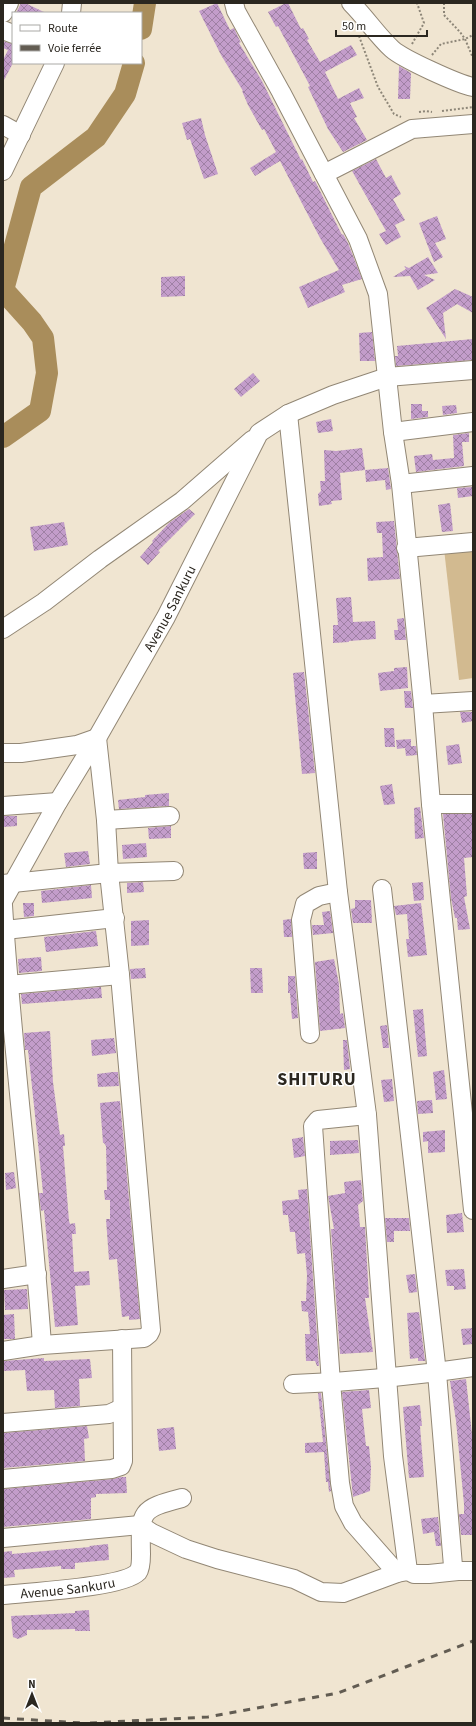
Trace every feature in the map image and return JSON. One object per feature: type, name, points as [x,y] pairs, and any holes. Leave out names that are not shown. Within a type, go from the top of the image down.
[{"type":"street","points":[[3,13],[8,3]]},
{"type":"street","points":[[234,3],[236,11],[358,239],[378,294],[393,432],[401,484],[406,548],[423,704],[431,804],[473,1210]]},
{"type":"street","points":[[351,3],[365,17],[389,46],[404,58],[473,87]]},
{"type":"street","points":[[3,171],[55,64]]},
{"type":"street","points":[[324,174],[412,129],[473,124]]},
{"type":"street","points":[[3,125],[21,135]]},
{"type":"street","name":"Avenue Sankuru","points":[[3,901],[8,883],[97,738],[166,617],[259,433],[288,414],[333,395],[387,377],[473,370]]},
{"type":"street","points":[[288,414],[338,892],[367,1115],[402,1572]]},
{"type":"street","points":[[393,432],[473,422]]},
{"type":"street","points":[[3,629],[44,602],[100,559],[182,501],[259,433]]},
{"type":"street","points":[[401,484],[473,476]]},
{"type":"street","points":[[406,548],[473,542]]},
{"type":"street","points":[[423,704],[473,701]]},
{"type":"street","points":[[3,753],[21,753],[77,744],[97,738],[106,820],[109,873],[115,918],[151,1330],[144,1338],[42,1345],[3,1351]]},
{"type":"street","points":[[3,806],[58,802]]},
{"type":"street","points":[[431,804],[473,804]]},
{"type":"street","points":[[106,820],[170,816]]},
{"type":"street","points":[[8,883],[109,873],[174,871]]},
{"type":"street","points":[[382,889],[437,1373],[453,1566],[465,1571]]},
{"type":"street","points":[[310,1034],[301,920],[305,904],[319,896],[338,892]]},
{"type":"street","points":[[3,905],[8,985],[37,1274],[42,1345]]},
{"type":"street","points":[[5,930],[115,918]]},
{"type":"street","points":[[8,985],[120,975]]},
{"type":"street","points":[[367,1115],[318,1120],[313,1126],[331,1382],[340,1482],[344,1506],[353,1523],[402,1572]]},
{"type":"street","points":[[3,1279],[37,1274]]},
{"type":"street","points":[[3,1479],[112,1469],[121,1466],[123,1460],[122,1339]]},
{"type":"street","points":[[293,1384],[387,1378],[437,1373],[473,1367]]},
{"type":"street","points":[[3,1423],[109,1414],[122,1408]]},
{"type":"street","points":[[140,1525],[149,1508],[158,1504],[182,1498]]},
{"type":"street","points":[[3,1538],[140,1525],[152,1533],[186,1549],[217,1559],[294,1578],[321,1592],[343,1593],[402,1572],[430,1574],[465,1571]]},
{"type":"street","name":"Avenue Sankuru","points":[[3,1595],[109,1584],[132,1577],[139,1571],[141,1560],[140,1525]]},
{"type":"path","points":[[404,58],[424,23],[417,3]]},
{"type":"path","points":[[444,3],[444,15],[459,30],[465,39],[473,58]]},
{"type":"path","points":[[358,34],[378,86],[394,114],[402,118]]},
{"type":"path","points":[[423,66],[441,44],[465,39],[473,35]]},
{"type":"path","points":[[417,113],[473,107]]},
{"type":"shaded area","points":[[473,546],[473,678],[459,680],[444,549]]},
{"type":"building","points":[[21,3],[25,3],[44,12],[16,12]]},
{"type":"building","points":[[217,3],[230,30],[234,28],[241,42],[239,43],[262,81],[301,160],[302,159],[313,182],[315,181],[342,235],[343,234],[348,243],[362,279],[342,285],[345,292],[308,308],[299,287],[339,270],[320,238],[280,161],[255,176],[250,168],[276,152],[264,129],[262,130],[248,105],[243,91],[221,55],[199,11]]},
{"type":"building","points":[[288,3],[301,29],[303,28],[309,39],[307,40],[320,62],[351,45],[357,55],[325,72],[338,99],[359,88],[364,98],[350,103],[357,117],[354,118],[367,140],[343,152],[328,129],[308,87],[310,86],[278,26],[276,27],[268,12]]},
{"type":"building","points":[[3,41],[12,44],[12,64],[3,82],[3,60],[8,50],[3,48]]},
{"type":"building","points":[[399,66],[411,73],[410,99],[398,99]]},
{"type":"building","points":[[201,118],[218,174],[204,179],[190,139],[187,140],[182,123]]},
{"type":"building","points":[[376,159],[386,178],[391,175],[401,194],[393,199],[405,220],[395,225],[401,237],[386,245],[379,234],[386,231],[352,171]]},
{"type":"building","points":[[437,216],[446,239],[435,243],[443,257],[434,262],[419,223]]},
{"type":"building","points":[[428,257],[438,273],[424,275],[435,280],[418,290],[410,276],[393,277],[406,269],[404,266],[409,268]]},
{"type":"building","points":[[185,276],[185,296],[161,297],[161,277]]},
{"type":"building","points":[[455,289],[473,297],[473,313],[457,304],[443,313],[446,339],[426,308]]},
{"type":"building","points":[[372,332],[375,361],[360,361],[359,333]]},
{"type":"building","points":[[473,339],[473,360],[396,366],[395,356],[398,356],[397,346]]},
{"type":"building","points":[[253,373],[260,381],[241,397],[234,389]]},
{"type":"building","points":[[411,404],[422,404],[422,411],[428,411],[428,417],[411,419]]},
{"type":"building","points":[[456,405],[457,413],[443,415],[442,406]]},
{"type":"building","points":[[331,419],[333,431],[318,433],[316,422]]},
{"type":"building","points":[[469,433],[469,442],[462,442],[464,466],[416,472],[414,456],[432,454],[433,460],[454,458],[453,435]]},
{"type":"building","points":[[362,448],[365,470],[340,473],[342,500],[331,501],[332,504],[319,506],[318,494],[321,491],[320,481],[325,481],[324,450],[336,451]]},
{"type":"building","points":[[388,468],[391,489],[386,490],[385,480],[366,482],[365,470]]},
{"type":"building","points":[[473,487],[473,496],[458,498],[457,488]]},
{"type":"building","points":[[450,503],[453,531],[442,532],[438,505]]},
{"type":"building","points":[[189,509],[195,514],[158,551],[160,552],[148,565],[140,557],[153,542],[152,541],[169,523]]},
{"type":"building","points":[[394,521],[400,579],[368,581],[367,558],[383,557],[382,533],[377,533],[376,522]]},
{"type":"building","points":[[64,522],[68,545],[34,551],[30,527]]},
{"type":"building","points":[[351,597],[353,622],[375,621],[376,639],[333,643],[333,625],[338,625],[336,598]]},
{"type":"building","points":[[404,618],[406,640],[395,640],[394,630],[398,630],[397,619]]},
{"type":"building","points":[[407,667],[408,688],[380,691],[378,673],[394,671],[394,668]]},
{"type":"building","points":[[304,672],[315,773],[302,774],[293,673]]},
{"type":"building","points":[[404,691],[411,691],[413,708],[405,708]]},
{"type":"building","points":[[460,712],[473,712],[473,721],[462,723]]},
{"type":"building","points":[[384,728],[394,728],[395,747],[385,747]]},
{"type":"building","points":[[411,739],[411,746],[416,746],[417,755],[406,756],[405,748],[397,749],[396,740]]},
{"type":"building","points":[[459,744],[462,763],[448,765],[446,746]]},
{"type":"building","points":[[392,784],[395,804],[384,805],[380,786]]},
{"type":"building","points":[[169,793],[169,806],[119,809],[118,800],[145,797],[145,795]]},
{"type":"building","points":[[420,807],[424,838],[415,839],[414,808]]},
{"type":"building","points":[[443,814],[473,814],[473,857],[464,858],[467,896],[464,897],[470,929],[458,930],[457,918],[455,918],[451,898]]},
{"type":"building","points":[[3,816],[17,816],[17,826],[3,827]]},
{"type":"building","points":[[171,826],[171,838],[149,839],[148,828]]},
{"type":"building","points":[[146,843],[147,857],[123,859],[122,845]]},
{"type":"building","points":[[88,851],[90,864],[66,867],[64,853]]},
{"type":"building","points":[[317,852],[317,869],[304,869],[303,853]]},
{"type":"building","points":[[143,882],[144,892],[127,893],[127,883]]},
{"type":"building","points":[[423,882],[424,900],[414,901],[412,883]]},
{"type":"building","points":[[91,885],[92,898],[42,903],[41,891]]},
{"type":"building","points":[[355,900],[371,900],[372,923],[353,923],[351,909],[355,908]]},
{"type":"building","points":[[23,903],[34,903],[34,916],[24,917]]},
{"type":"building","points":[[421,903],[427,955],[408,957],[406,939],[409,939],[407,914],[396,915],[394,906]]},
{"type":"building","points":[[330,911],[333,933],[313,935],[312,925],[324,925],[322,912]]},
{"type":"building","points":[[291,919],[292,937],[284,937],[283,920]]},
{"type":"building","points":[[149,920],[149,945],[131,946],[131,921]]},
{"type":"building","points":[[96,931],[98,946],[46,952],[44,937]]},
{"type":"building","points":[[41,957],[42,971],[19,973],[18,959]]},
{"type":"building","points":[[334,959],[339,984],[340,1014],[343,1013],[345,1028],[320,1031],[315,962]]},
{"type":"building","points":[[145,968],[146,978],[131,979],[130,969]]},
{"type":"building","points":[[250,968],[262,968],[263,993],[251,993]]},
{"type":"building","points":[[288,976],[295,976],[298,1018],[292,1019],[290,993],[288,993]]},
{"type":"building","points":[[101,987],[102,998],[22,1004],[21,994]]},
{"type":"building","points":[[423,1009],[427,1056],[418,1057],[413,1010]]},
{"type":"building","points":[[387,1025],[389,1048],[383,1048],[380,1026]]},
{"type":"building","points":[[50,1031],[53,1082],[60,1135],[64,1134],[65,1146],[63,1146],[69,1221],[70,1224],[75,1223],[76,1234],[72,1234],[74,1272],[89,1271],[90,1285],[75,1286],[78,1325],[55,1327],[44,1210],[41,1211],[39,1193],[43,1193],[39,1153],[28,1050],[25,1050],[24,1033]]},
{"type":"building","points":[[114,1038],[116,1053],[92,1056],[91,1040]]},
{"type":"building","points":[[343,1040],[347,1040],[350,1069],[344,1070]]},
{"type":"building","points":[[444,1070],[447,1099],[436,1100],[433,1072]]},
{"type":"building","points":[[118,1072],[119,1086],[98,1087],[97,1074]]},
{"type":"building","points":[[392,1079],[394,1101],[384,1102],[381,1080]]},
{"type":"building","points":[[432,1100],[433,1113],[418,1114],[417,1101]]},
{"type":"building","points":[[120,1101],[140,1319],[129,1320],[129,1316],[122,1317],[117,1259],[109,1260],[106,1219],[110,1219],[110,1200],[105,1200],[104,1190],[107,1190],[106,1146],[103,1143],[100,1103]]},
{"type":"building","points":[[445,1130],[445,1152],[428,1153],[428,1141],[423,1142],[423,1132]]},
{"type":"building","points":[[303,1137],[305,1156],[294,1158],[292,1139]]},
{"type":"building","points":[[358,1140],[359,1153],[330,1155],[330,1141]]},
{"type":"building","points":[[14,1172],[16,1188],[6,1190],[5,1173]]},
{"type":"building","points":[[361,1180],[363,1201],[358,1205],[360,1227],[365,1227],[369,1298],[365,1298],[373,1352],[340,1354],[331,1229],[334,1229],[328,1196],[345,1193],[344,1182]]},
{"type":"building","points":[[307,1189],[319,1366],[317,1366],[315,1361],[306,1361],[305,1334],[310,1334],[308,1312],[302,1311],[301,1301],[306,1301],[307,1275],[305,1253],[297,1254],[295,1232],[290,1232],[288,1215],[283,1215],[282,1201],[299,1199],[298,1190]]},
{"type":"building","points":[[462,1213],[464,1232],[447,1233],[446,1215]]},
{"type":"building","points":[[385,1218],[409,1218],[410,1231],[394,1231],[394,1242],[387,1242]]},
{"type":"building","points":[[464,1269],[466,1289],[454,1290],[454,1286],[447,1286],[445,1270]]},
{"type":"building","points":[[415,1274],[417,1292],[409,1293],[406,1275]]},
{"type":"building","points":[[27,1289],[28,1309],[5,1310],[4,1290]]},
{"type":"building","points":[[419,1312],[425,1361],[418,1361],[418,1358],[410,1359],[407,1313]]},
{"type":"building","points":[[14,1314],[15,1339],[3,1339],[3,1315]]},
{"type":"building","points":[[473,1328],[473,1344],[463,1345],[461,1329]]},
{"type":"building","points":[[44,1358],[44,1361],[90,1359],[92,1378],[79,1379],[80,1406],[55,1408],[54,1390],[27,1391],[25,1370],[3,1371],[3,1361]]},
{"type":"building","points":[[466,1379],[473,1444],[473,1535],[461,1535],[459,1514],[464,1514],[464,1504],[456,1421],[450,1381]]},
{"type":"building","points":[[369,1390],[371,1408],[362,1409],[366,1446],[369,1446],[371,1467],[370,1491],[353,1497],[342,1392]]},
{"type":"building","points":[[318,1393],[321,1393],[331,1491],[329,1492],[328,1482],[326,1482],[324,1452],[305,1453],[305,1443],[323,1442]]},
{"type":"building","points":[[420,1405],[424,1477],[409,1478],[403,1407]]},
{"type":"building","points":[[87,1426],[89,1438],[84,1439],[85,1461],[3,1468],[3,1433]]},
{"type":"building","points":[[174,1427],[176,1449],[159,1451],[157,1429]]},
{"type":"building","points":[[126,1477],[127,1493],[96,1494],[96,1497],[91,1498],[91,1519],[3,1527],[3,1489]]},
{"type":"building","points":[[438,1517],[441,1546],[436,1546],[434,1532],[423,1534],[421,1519]]},
{"type":"building","points":[[108,1544],[109,1560],[75,1563],[75,1569],[61,1569],[61,1566],[14,1570],[15,1577],[3,1578],[3,1552],[12,1551],[12,1554]]},
{"type":"building","points":[[89,1610],[90,1631],[75,1631],[75,1629],[27,1630],[27,1635],[18,1639],[13,1637],[11,1616],[75,1613],[75,1611]]},
{"type":"waterway","points":[[142,22],[145,3]]},
{"type":"waterway","points":[[3,290],[31,187],[96,137],[125,94],[134,64]]},
{"type":"waterway","points":[[3,290],[32,322],[43,338],[47,373],[40,411],[3,437]]},
{"type":"railway","points":[[90,1723],[208,1717],[338,1693],[473,1641]]},
{"type":"railway","points":[[3,1718],[82,1723]]},
{"type":"district","name":"SHITURU","points":[[317,1079]]}]
